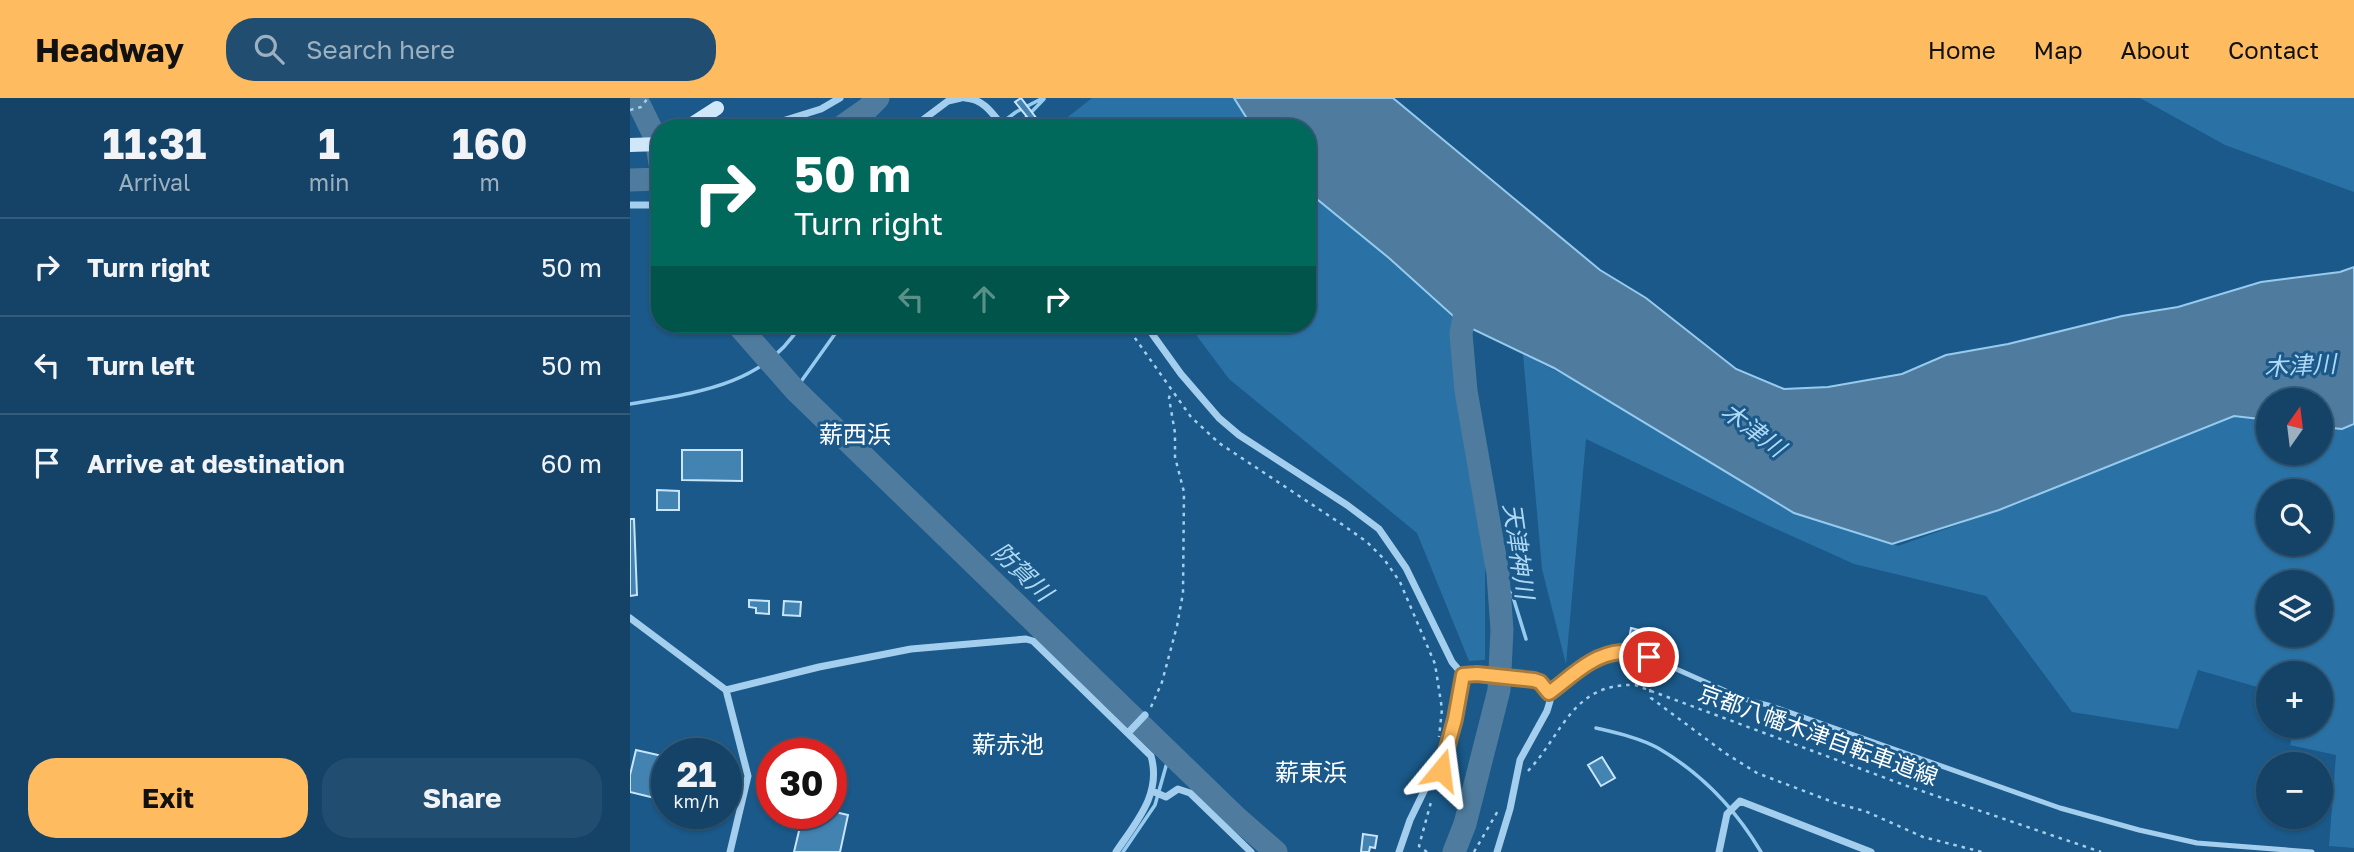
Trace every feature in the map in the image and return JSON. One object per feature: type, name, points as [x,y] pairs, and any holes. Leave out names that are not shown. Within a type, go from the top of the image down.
[{"type":"main road","points":[[700,119],[717,108]]},
{"type":"main road","points":[[630,145],[651,144]]},
{"type":"street","points":[[789,119],[821,109],[840,98]]},
{"type":"street","points":[[924,119],[948,101],[963,98],[973,98],[986,105],[997,119]]},
{"type":"street","points":[[630,205],[651,205]]},
{"type":"street","points":[[1151,333],[1181,374],[1219,418],[1239,435],[1348,505],[1379,529],[1399,555],[1452,662],[1463,675],[1491,675],[1540,682],[1549,693],[1547,711],[1520,760],[1497,852]]},
{"type":"street","points":[[630,618],[726,690],[748,776],[730,852]]},
{"type":"street","points":[[726,690],[911,649],[1026,639],[1033,641],[1130,731],[1151,756],[1155,770],[1148,805],[1116,852]]},
{"type":"street","points":[[1399,852],[1427,783],[1441,770],[1455,719],[1463,675]]},
{"type":"street","points":[[1130,731],[1145,715]]},
{"type":"street","points":[[1152,791],[1166,797],[1178,789],[1190,793],[1251,852]]},
{"type":"street","points":[[1719,852],[1727,814],[1740,801],[1871,852]]},
{"type":"lane","points":[[1549,693],[1581,666],[1597,659],[1621,652],[1649,657],[1744,699],[1772,706],[2060,808],[2139,831],[2197,843],[2312,852]]},
{"type":"path","points":[[630,110],[640,107],[648,98]]},
{"type":"path","points":[[1131,333],[1191,417],[1219,443],[1343,525],[1367,542],[1384,559],[1400,582],[1435,664],[1442,709],[1437,747]]},
{"type":"path","points":[[1145,715],[1149,712],[1162,682],[1183,593],[1184,492],[1175,457],[1175,433],[1169,398],[1171,391]]},
{"type":"path","name":"京都八幡木津自転車道線","points":[[1474,852],[1514,786],[1534,765],[1558,728],[1588,698],[1606,687],[1620,684],[1650,689],[1907,786],[2101,852]]},
{"type":"path","points":[[1650,689],[1651,698],[1725,753],[1757,773],[1838,804],[1865,811],[1908,832],[1982,852]]},
{"type":"path","points":[[1424,851],[1419,846],[1433,795]]},
{"type":"shaded area","points":[[1092,98],[1236,98],[1249,119],[1065,119]]},
{"type":"shaded area","points":[[2140,98],[2354,98],[2354,192],[2225,145]]},
{"type":"shaded area","points":[[1316,198],[1389,258],[1462,326],[1466,391],[1485,562],[1485,660],[1469,661],[1417,533],[1229,379],[1195,333],[1316,333]]},
{"type":"shaded area","points":[[1523,354],[1898,546],[1999,510],[2234,416],[2256,419],[2256,466],[2333,466],[2333,428],[2342,429],[2354,424],[2354,848],[2329,846],[2330,829],[2333,829],[2336,755],[2333,752],[2290,745],[2292,738],[2333,738],[2333,661],[2256,661],[2256,687],[2198,670],[2178,729],[2072,712],[1986,596],[1854,564],[1586,439],[1566,664],[1542,569]]},
{"type":"water","name":"木津川","points":[[1234,98],[1393,98],[1600,270],[1646,298],[1736,369],[1784,389],[1828,387],[1902,374],[1946,355],[2008,344],[2122,316],[2178,307],[2261,282],[2340,272],[2354,267],[2354,424],[2342,429],[2333,428],[2333,388],[2256,388],[2256,419],[2234,416],[1999,510],[1892,544],[1794,513],[1554,368],[1462,324],[1389,258],[1316,198],[1316,119],[1247,119]]},
{"type":"building","points":[[1021,98],[1037,119],[1029,119],[1015,102]]},
{"type":"building","points":[[682,450],[742,450],[742,481],[682,480]]},
{"type":"building","points":[[657,490],[679,491],[679,510],[657,510]]},
{"type":"building","points":[[630,519],[634,519],[637,595],[630,596]]},
{"type":"building","points":[[749,600],[769,601],[769,614],[756,613],[756,608],[749,607]]},
{"type":"building","points":[[784,601],[801,602],[800,616],[783,615]]},
{"type":"building","points":[[1631,628],[1643,631],[1641,641],[1629,639]]},
{"type":"building","points":[[636,750],[651,753],[651,797],[630,792],[630,775]]},
{"type":"building","points":[[1602,757],[1615,778],[1601,786],[1588,765]]},
{"type":"building","points":[[799,829],[845,829],[840,852],[794,852]]},
{"type":"building","points":[[1363,834],[1377,836],[1375,848],[1370,847],[1369,852],[1361,852]]},
{"type":"waterway","name":"防賀川","points":[[636,98],[651,129]]},
{"type":"waterway","points":[[853,119],[878,98]]},
{"type":"waterway","points":[[1007,119],[1043,98]]},
{"type":"waterway","points":[[1025,119],[1044,99]]},
{"type":"waterway","points":[[630,180],[651,179]]},
{"type":"waterway","name":"天津神川","points":[[1454,852],[1465,824],[1499,690],[1502,630],[1498,574],[1466,391],[1461,334],[1468,295]]},
{"type":"waterway","name":"防賀川","points":[[745,333],[795,390],[1237,818],[1276,852]]},
{"type":"waterway","points":[[630,404],[703,390],[748,374],[768,361],[795,333]]},
{"type":"waterway","points":[[795,390],[836,333]]},
{"type":"waterway","points":[[1498,574],[1513,597],[1526,639]]},
{"type":"waterway","points":[[1596,728],[1651,744],[1689,769],[1729,807],[1761,852]]},
{"type":"waterway","points":[[1123,852],[1155,805],[1170,752]]},
{"type":"district","name":"薪西浜","points":[[855,435]]},
{"type":"district","name":"薪赤池","points":[[1008,745]]},
{"type":"district","name":"薪東浜","points":[[1311,773]]},
{"type":"route","points":[[1441,770],[1455,719],[1463,675],[1534,680],[1540,682],[1549,693],[1581,666],[1597,659],[1621,652],[1649,657]]}]
